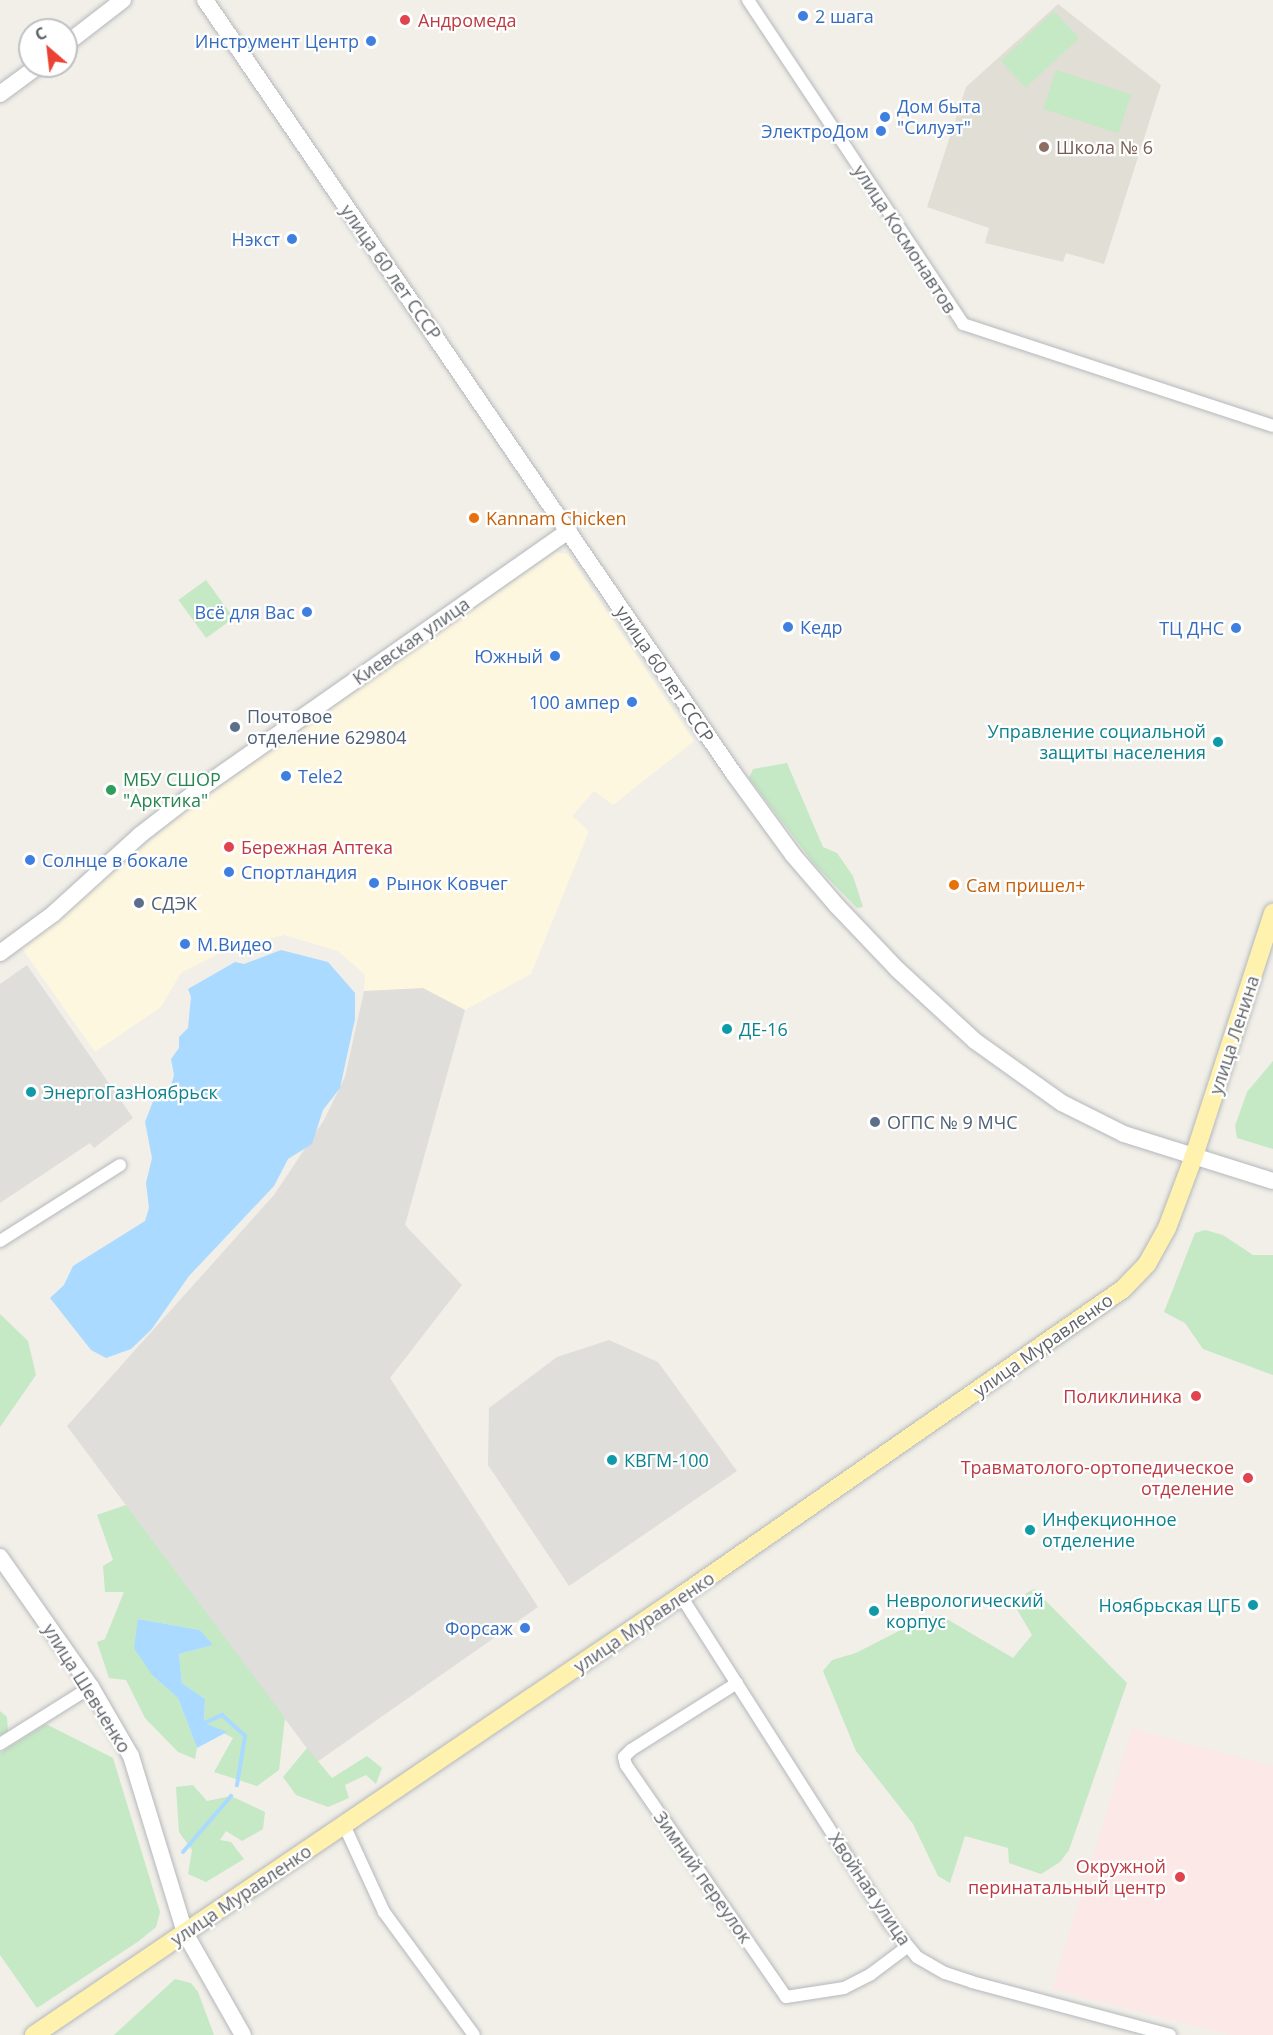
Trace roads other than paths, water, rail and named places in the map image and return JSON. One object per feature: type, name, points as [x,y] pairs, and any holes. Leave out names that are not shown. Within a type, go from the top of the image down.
[{"type":"main road","points":[[78,35],[123,0]]},
{"type":"main road","name":"улица 60 лет СССР","points":[[205,0],[754,802],[817,884],[881,954],[975,1041],[1062,1103],[1124,1134],[1273,1181]]},
{"type":"main road","points":[[0,94],[22,78]]},
{"type":"main road","name":"Киевская улица","points":[[0,953],[53,914],[178,805],[569,531]]},
{"type":"main road","name":"улица Ленина","points":[[1194,1156],[1273,914]]},
{"type":"main road","name":"улица Муравленко","points":[[34,2035],[681,1596],[1124,1289],[1158,1246],[1194,1156]]},
{"type":"main road","name":"улица Шевченко","points":[[0,1557],[91,1687],[123,1742],[142,1785],[185,1933],[243,2035]]},
{"type":"street","name":"улица Космонавтов","points":[[748,0],[963,324],[1273,426]]},
{"type":"street","points":[[0,1241],[120,1165]]},
{"type":"street","name":"Хвойная улица","points":[[681,1596],[907,1947],[928,1965],[945,1973],[1170,2035]]},
{"type":"street","name":"Зимний переулок","points":[[737,1683],[631,1750],[624,1757],[626,1765],[786,1997],[844,1988],[871,1974],[907,1947]]},
{"type":"street","points":[[0,1744],[91,1687]]},
{"type":"street","points":[[344,1825],[384,1912],[474,2035]]},
{"type":"water","points":[[281,950],[328,962],[355,993],[355,1019],[340,1088],[323,1110],[312,1144],[288,1159],[274,1186],[189,1276],[151,1330],[131,1349],[106,1358],[91,1350],[50,1298],[64,1285],[73,1266],[145,1221],[149,1208],[146,1183],[152,1158],[145,1122],[154,1099],[170,1090],[174,1075],[171,1059],[179,1048],[179,1037],[188,1028],[191,997],[188,989],[235,962],[244,964]]},
{"type":"water","points":[[138,1619],[200,1630],[213,1645],[179,1654],[182,1683],[205,1699],[204,1723],[227,1732],[197,1748],[178,1698],[152,1675],[134,1648]]},
{"type":"waterway","points":[[204,1723],[222,1715],[245,1736],[237,1785]]},
{"type":"waterway","points":[[183,1852],[231,1796]]},
{"type":"place","name":"2 шага","points":[[803,16]]},
{"type":"place","name":"Андромеда","points":[[405,20]]},
{"type":"place","name":"Инструмент Центр","points":[[371,41]]},
{"type":"place","name":"Дом быта \"Силуэт\"","points":[[885,117]]},
{"type":"place","name":"ЭлектроДом","points":[[881,131]]},
{"type":"place","name":"Школа № 6","points":[[1044,147]]},
{"type":"place","name":"Нэкст","points":[[292,239]]},
{"type":"place","name":"Kannam Chicken","points":[[474,518]]},
{"type":"place","name":"Всё для Вас","points":[[307,612]]},
{"type":"place","name":"Кедр","points":[[788,627]]},
{"type":"place","name":"ТЦ ДНС","points":[[1236,628]]},
{"type":"place","name":"Южный","points":[[555,656]]},
{"type":"place","name":"100 ампер","points":[[632,702]]},
{"type":"place","name":"Почтовое отделение 629804","points":[[235,727]]},
{"type":"place","name":"Управление социальной защиты населения","points":[[1218,742]]},
{"type":"place","name":"Tele2","points":[[286,776]]},
{"type":"place","name":"МБУ СШОР \"Арктика\"","points":[[111,790]]},
{"type":"place","name":"Бережная Аптека","points":[[229,847]]},
{"type":"place","name":"Солнце в бокале","points":[[30,860]]},
{"type":"place","name":"Спортландия","points":[[229,872]]},
{"type":"place","name":"Рынок Ковчег","points":[[374,883]]},
{"type":"place","name":"Сам пришел+","points":[[954,885]]},
{"type":"place","name":"СДЭК","points":[[139,903]]},
{"type":"place","name":"М.Видео","points":[[185,944]]},
{"type":"place","name":"ДЕ-16","points":[[727,1029]]},
{"type":"place","name":"ЭнергоГазНоябрьск","points":[[31,1092]]},
{"type":"place","name":"ОГПС № 9 МЧС","points":[[875,1122]]},
{"type":"place","name":"Поликлиника","points":[[1196,1396]]},
{"type":"place","name":"КВГМ-100","points":[[612,1460]]},
{"type":"place","name":"Травматолого-ортопедическое отделение","points":[[1248,1478]]},
{"type":"place","name":"Инфекционное отделение","points":[[1030,1530]]},
{"type":"place","name":"Ноябрьская ЦГБ","points":[[1253,1605]]},
{"type":"place","name":"Неврологический корпус","points":[[874,1611]]},
{"type":"place","name":"Форсаж","points":[[525,1628]]},
{"type":"place","name":"Окружной перинатальный центр","points":[[1180,1877]]}]
